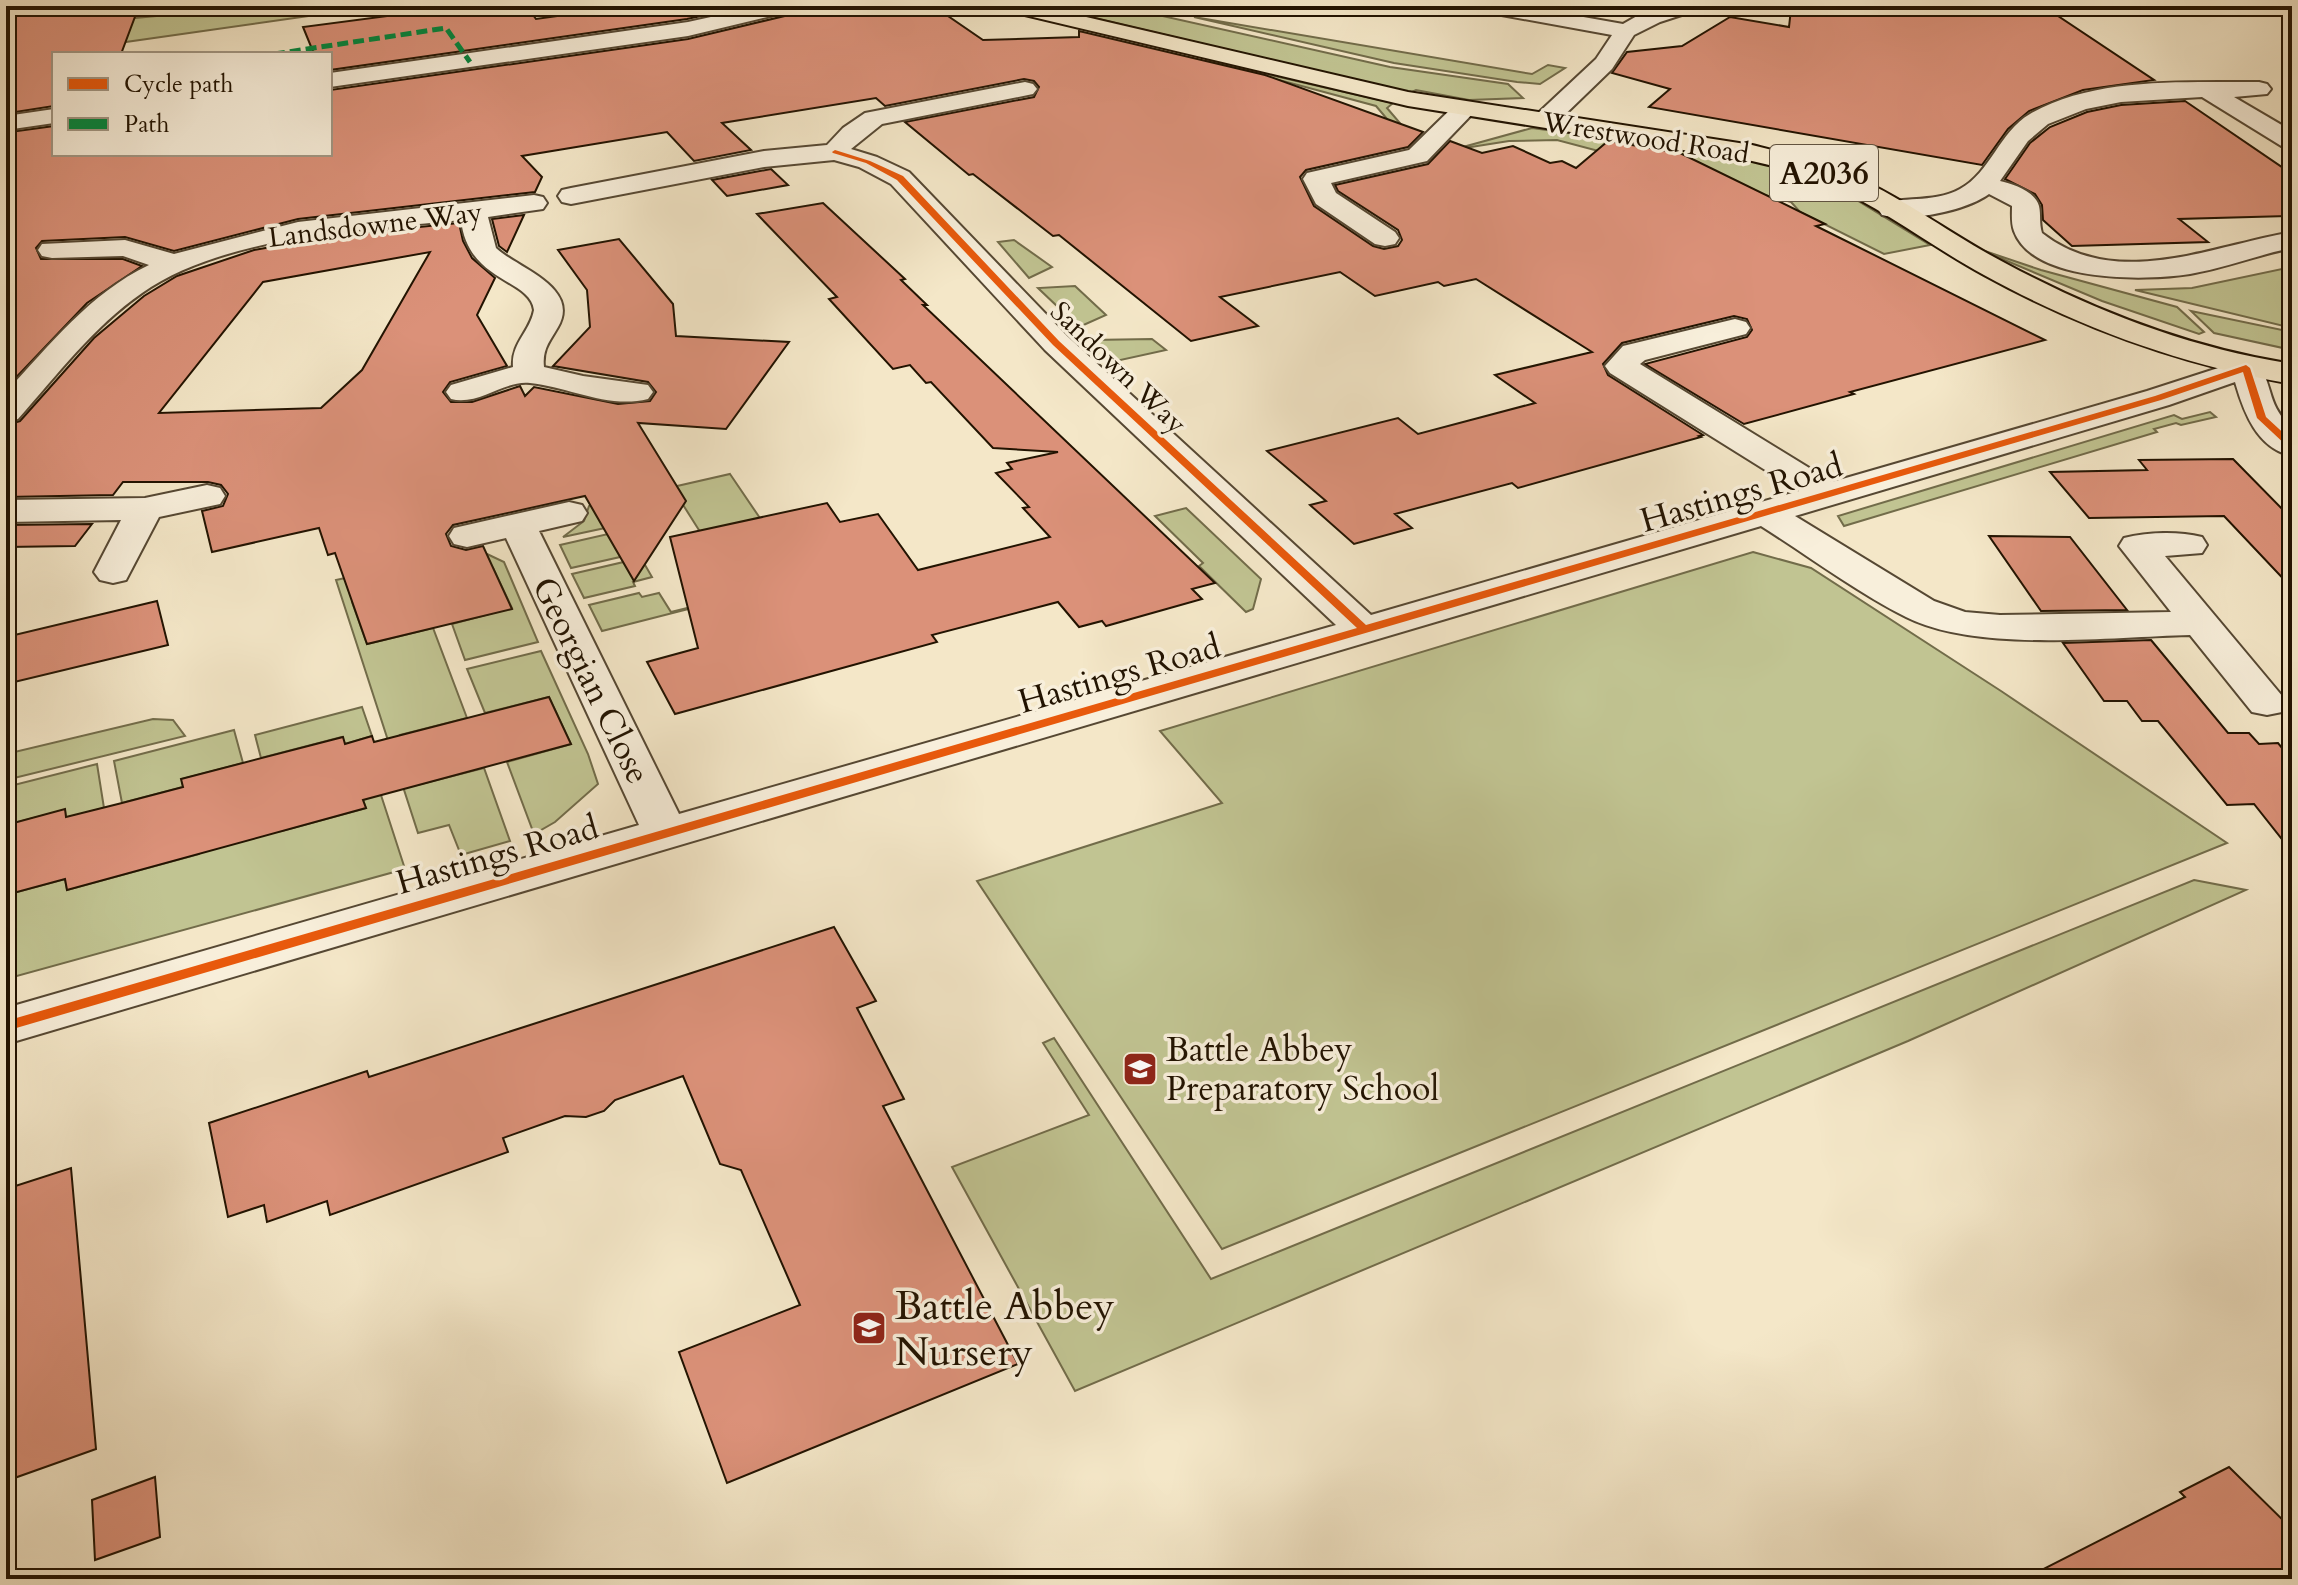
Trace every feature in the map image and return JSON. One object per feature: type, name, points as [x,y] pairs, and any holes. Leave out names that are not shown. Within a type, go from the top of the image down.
[{"type":"main road","name":"Wrestwood Road","points":[[1012,6],[1408,99],[1752,153],[1802,165],[1841,180],[1958,249],[2075,309],[2183,352],[2246,368]]},
{"type":"main road","name":"Hastings Road","points":[[2246,368],[2292,374]]},
{"type":"street","points":[[332,80],[688,29],[789,6]]},
{"type":"street","points":[[1485,6],[1626,31]]},
{"type":"street","points":[[1544,121],[1604,64],[1626,31],[1652,17],[1690,6]]},
{"type":"street","points":[[835,152],[852,133],[874,118],[1026,84],[1051,96]]},
{"type":"street","points":[[1892,209],[1951,201],[1971,195],[1983,184],[2007,148],[2037,120],[2080,103],[2124,96],[2259,89]]},
{"type":"street","points":[[2207,90],[2292,142]]},
{"type":"street","points":[[1385,238],[1325,198],[1316,179],[1418,156],[1465,109]]},
{"type":"street","points":[[6,123],[52,116]]},
{"type":"street","name":"Sandown Way","points":[[571,196],[764,159],[835,152],[868,162],[900,178],[1056,343],[1365,630]]},
{"type":"street","points":[[614,162],[633,184]]},
{"type":"street","points":[[1983,184],[2006,190],[2025,203],[2026,226],[2031,237],[2074,262],[2113,269],[2187,266],[2292,240]]},
{"type":"street","name":"Landsdowne Way","points":[[6,412],[90,319],[131,287],[172,263],[248,240],[313,226],[474,212],[534,203]]},
{"type":"street","points":[[474,212],[477,237],[485,253],[509,273],[542,292],[548,303],[549,316],[528,352],[529,372]]},
{"type":"street","points":[[125,248],[157,225]]},
{"type":"street","points":[[52,250],[125,248],[172,263]]},
{"type":"street","points":[[1732,335],[1634,353],[1621,366],[1829,495]]},
{"type":"street","points":[[2246,368],[2262,418],[2292,446]]},
{"type":"street","name":"Hastings Road","points":[[6,1026],[1829,495],[2158,398],[2246,368]]},
{"type":"street","points":[[462,392],[529,372],[553,381],[593,389],[637,392]]},
{"type":"street","points":[[6,511],[145,509],[207,496]]},
{"type":"street","points":[[113,572],[145,509]]},
{"type":"street","points":[[467,536],[569,513]]},
{"type":"street","points":[[1766,513],[1920,609],[1959,623],[2000,627],[2201,623]]},
{"type":"street","name":"Georgian Close","points":[[518,525],[666,834]]},
{"type":"street","points":[[2189,545],[2137,546],[2267,703]]},
{"type":"green space","points":[[263,6],[379,6],[6,59],[6,30]]},
{"type":"green space","points":[[1044,6],[1118,6],[1390,67],[1508,84],[1523,98],[1469,100],[1416,90],[1410,93]]},
{"type":"green space","points":[[1194,17],[1532,74],[1548,65],[1565,68],[1540,84],[1517,82],[1394,63]]},
{"type":"green space","points":[[1205,60],[1393,103],[1387,108],[1411,136],[1404,139],[1376,106]]},
{"type":"green space","points":[[1532,128],[1745,157],[1796,171],[1832,185],[1930,245],[1884,254],[1800,212],[1791,202],[1557,140],[1509,141],[1452,150]]},
{"type":"green space","points":[[1014,240],[1052,267],[1029,278],[998,242]]},
{"type":"green space","points":[[1976,248],[2041,270],[2177,307],[2204,332],[2199,334],[2102,301]]},
{"type":"green space","points":[[2292,267],[2292,328],[2135,290],[2192,288]]},
{"type":"green space","points":[[1075,286],[1106,315],[1079,327],[1038,288]]},
{"type":"green space","points":[[2191,311],[2292,332],[2292,350],[2214,333]]},
{"type":"green space","points":[[1152,339],[1166,350],[1116,361],[1092,340]]},
{"type":"green space","points":[[2210,412],[2216,417],[2154,429],[2157,432],[1844,526],[1838,516],[2174,415],[2182,419]]},
{"type":"green space","points":[[730,474],[802,580],[602,631],[589,605],[639,593],[642,597],[659,593],[671,612],[740,595],[673,489],[605,528],[563,537],[584,521],[589,506]]},
{"type":"green space","points":[[1186,508],[1261,579],[1253,609],[1246,612],[1199,566],[1203,563],[1155,516]]},
{"type":"green space","points":[[608,534],[638,553],[571,568],[560,545]]},
{"type":"green space","points":[[1753,552],[1811,568],[2227,843],[1222,1249],[977,881],[1222,803],[1160,731]]},
{"type":"green space","points":[[487,554],[504,562],[538,642],[465,660],[452,624],[512,608],[493,568],[433,583]]},
{"type":"green space","points":[[641,558],[652,577],[633,582],[635,586],[584,598],[572,574]]},
{"type":"green space","points":[[409,564],[352,602],[367,644],[433,628],[467,718],[400,735],[417,785],[484,768],[510,841],[461,855],[449,825],[418,833],[336,580]]},
{"type":"green space","points":[[541,651],[588,754],[598,784],[555,822],[534,834],[507,762],[571,744],[549,697],[485,713],[467,669]]},
{"type":"green space","points":[[362,707],[372,736],[345,744],[342,737],[261,758],[255,735]]},
{"type":"green space","points":[[153,719],[173,720],[185,736],[6,780],[6,754]]},
{"type":"green space","points":[[234,730],[243,763],[182,779],[183,787],[122,803],[114,761]]},
{"type":"green space","points":[[97,764],[104,808],[66,818],[65,810],[6,825],[6,787]]},
{"type":"green space","points":[[380,792],[405,869],[6,979],[6,895],[65,879],[67,890],[199,854],[197,842],[282,831],[366,808],[362,797]]},
{"type":"green space","points":[[2194,880],[2246,890],[1908,1041],[1075,1391],[952,1167],[1089,1115],[1043,1043],[1054,1038],[1211,1279]]},
{"type":"building","points":[[6,6],[139,6],[122,52],[52,52],[52,106],[9,113]]},
{"type":"building","points":[[630,6],[747,6],[687,19],[332,70],[332,52],[313,52],[303,27],[433,10],[437,15],[486,8],[488,12],[528,8],[536,19]]},
{"type":"building","points":[[803,6],[906,6],[907,13],[945,14],[983,40],[1079,37],[1079,31],[1265,75],[1423,132],[1408,147],[1306,170],[1300,177],[1314,206],[1373,246],[1384,249],[1398,246],[1402,240],[1398,230],[1338,191],[1335,185],[1428,164],[1450,141],[1482,153],[1513,146],[1550,163],[1562,161],[1576,168],[1608,141],[1680,153],[1825,224],[1816,226],[2045,340],[1744,424],[1645,364],[1747,337],[1752,330],[1747,319],[1734,316],[1622,343],[1603,364],[1608,375],[1703,435],[1701,437],[1518,488],[1512,483],[1395,514],[1412,528],[1354,544],[1310,505],[1326,501],[1267,451],[1398,418],[1418,434],[1535,403],[1495,375],[1592,352],[1476,279],[1444,286],[1438,282],[1375,296],[1340,272],[1220,297],[1258,326],[1191,341],[1059,235],[1053,236],[973,174],[969,175],[905,122],[1034,97],[1039,87],[1034,81],[1024,79],[885,106],[876,98],[722,123],[751,150],[694,161],[667,132],[522,156],[542,177],[535,192],[298,219],[174,251],[125,237],[42,241],[36,248],[41,259],[123,259],[142,266],[87,303],[6,388],[6,152],[10,152],[10,132],[52,126],[52,156],[332,156],[332,90],[688,39],[797,13]]},
{"type":"building","points":[[1821,7],[1999,8],[2012,15],[2026,8],[2046,8],[2154,80],[2083,90],[2029,111],[2008,129],[1982,165],[1649,107],[1670,89],[1612,73],[1627,52],[1682,46],[1730,17],[1789,27],[1791,9],[1821,11]]},
{"type":"building","points":[[2185,101],[2292,174],[2292,216],[2179,219],[2208,242],[2072,246],[2043,220],[2042,205],[2035,194],[2005,179],[2030,143],[2050,127],[2087,112],[2121,105]]},
{"type":"building","points":[[771,169],[788,185],[727,196],[712,180]]},
{"type":"building","points":[[823,203],[905,279],[901,280],[927,305],[923,305],[1215,583],[1192,589],[1202,599],[1106,626],[1102,621],[1079,627],[1058,602],[932,635],[937,642],[675,714],[647,662],[698,648],[670,537],[827,503],[840,522],[878,514],[918,570],[1050,537],[1023,508],[1029,507],[996,473],[1012,469],[1007,463],[1058,452],[993,448],[931,382],[926,383],[910,365],[893,369],[829,299],[837,297],[757,214]]},
{"type":"building","points":[[524,215],[507,252],[499,246],[492,219]]},
{"type":"building","points":[[459,223],[463,241],[472,258],[495,278],[477,315],[507,366],[450,382],[443,392],[451,402],[472,402],[520,386],[525,396],[534,387],[618,404],[650,401],[656,392],[648,382],[553,366],[590,327],[587,290],[558,250],[619,239],[673,304],[676,336],[789,342],[726,429],[638,423],[686,501],[634,581],[585,496],[453,525],[446,534],[451,546],[466,550],[483,546],[512,609],[367,644],[335,553],[328,555],[319,528],[212,552],[202,511],[223,506],[228,494],[221,485],[208,482],[123,482],[113,495],[6,497],[6,425],[20,421],[94,338],[144,296],[177,276],[254,250],[339,235]],"holes":[[[430,252],[362,370],[321,408],[159,413],[263,282]]]},
{"type":"building","points":[[2233,459],[2292,519],[2292,588],[2224,516],[2089,518],[2050,472],[2147,470],[2139,460]]},
{"type":"building","points":[[92,524],[75,546],[6,547],[6,525]]},
{"type":"building","points":[[1989,536],[2070,537],[2127,610],[2041,611]]},
{"type":"building","points":[[157,601],[168,645],[6,684],[6,637]]},
{"type":"building","points":[[2151,640],[2228,733],[2249,733],[2259,744],[2278,743],[2292,760],[2292,852],[2254,804],[2227,805],[2158,721],[2142,721],[2127,701],[2104,701],[2063,643]]},
{"type":"building","points":[[549,697],[571,744],[363,800],[366,808],[67,890],[65,879],[6,895],[6,825],[65,809],[66,817],[122,803],[183,787],[181,779],[343,737],[345,744],[372,736],[374,742]]},
{"type":"building","points":[[834,927],[876,1001],[857,1008],[904,1099],[883,1106],[1018,1364],[727,1483],[679,1352],[800,1305],[741,1170],[720,1164],[683,1076],[615,1100],[604,1111],[586,1117],[565,1116],[503,1138],[508,1152],[330,1215],[327,1201],[267,1222],[264,1205],[228,1217],[209,1123],[367,1071],[369,1077]]},
{"type":"building","points":[[71,1168],[96,1449],[6,1481],[6,1189]]},
{"type":"building","points":[[2229,1467],[2292,1529],[2292,1579],[2024,1579],[2185,1497],[2180,1492]]},
{"type":"building","points":[[155,1477],[160,1537],[95,1560],[92,1500]]},
{"type":"marked path","points":[[287,52],[446,28],[470,62]]},
{"type":"cycle path","points":[[835,152],[868,162],[900,178],[1056,343],[1365,630]]},
{"type":"cycle path","points":[[6,1026],[2158,398],[2246,368],[2262,418],[2292,446]]},
{"type":"place","name":"Battle Abbey Preparatory School","points":[[1140,1069]]},
{"type":"place","name":"Battle Abbey Nursery","points":[[869,1328]]}]
